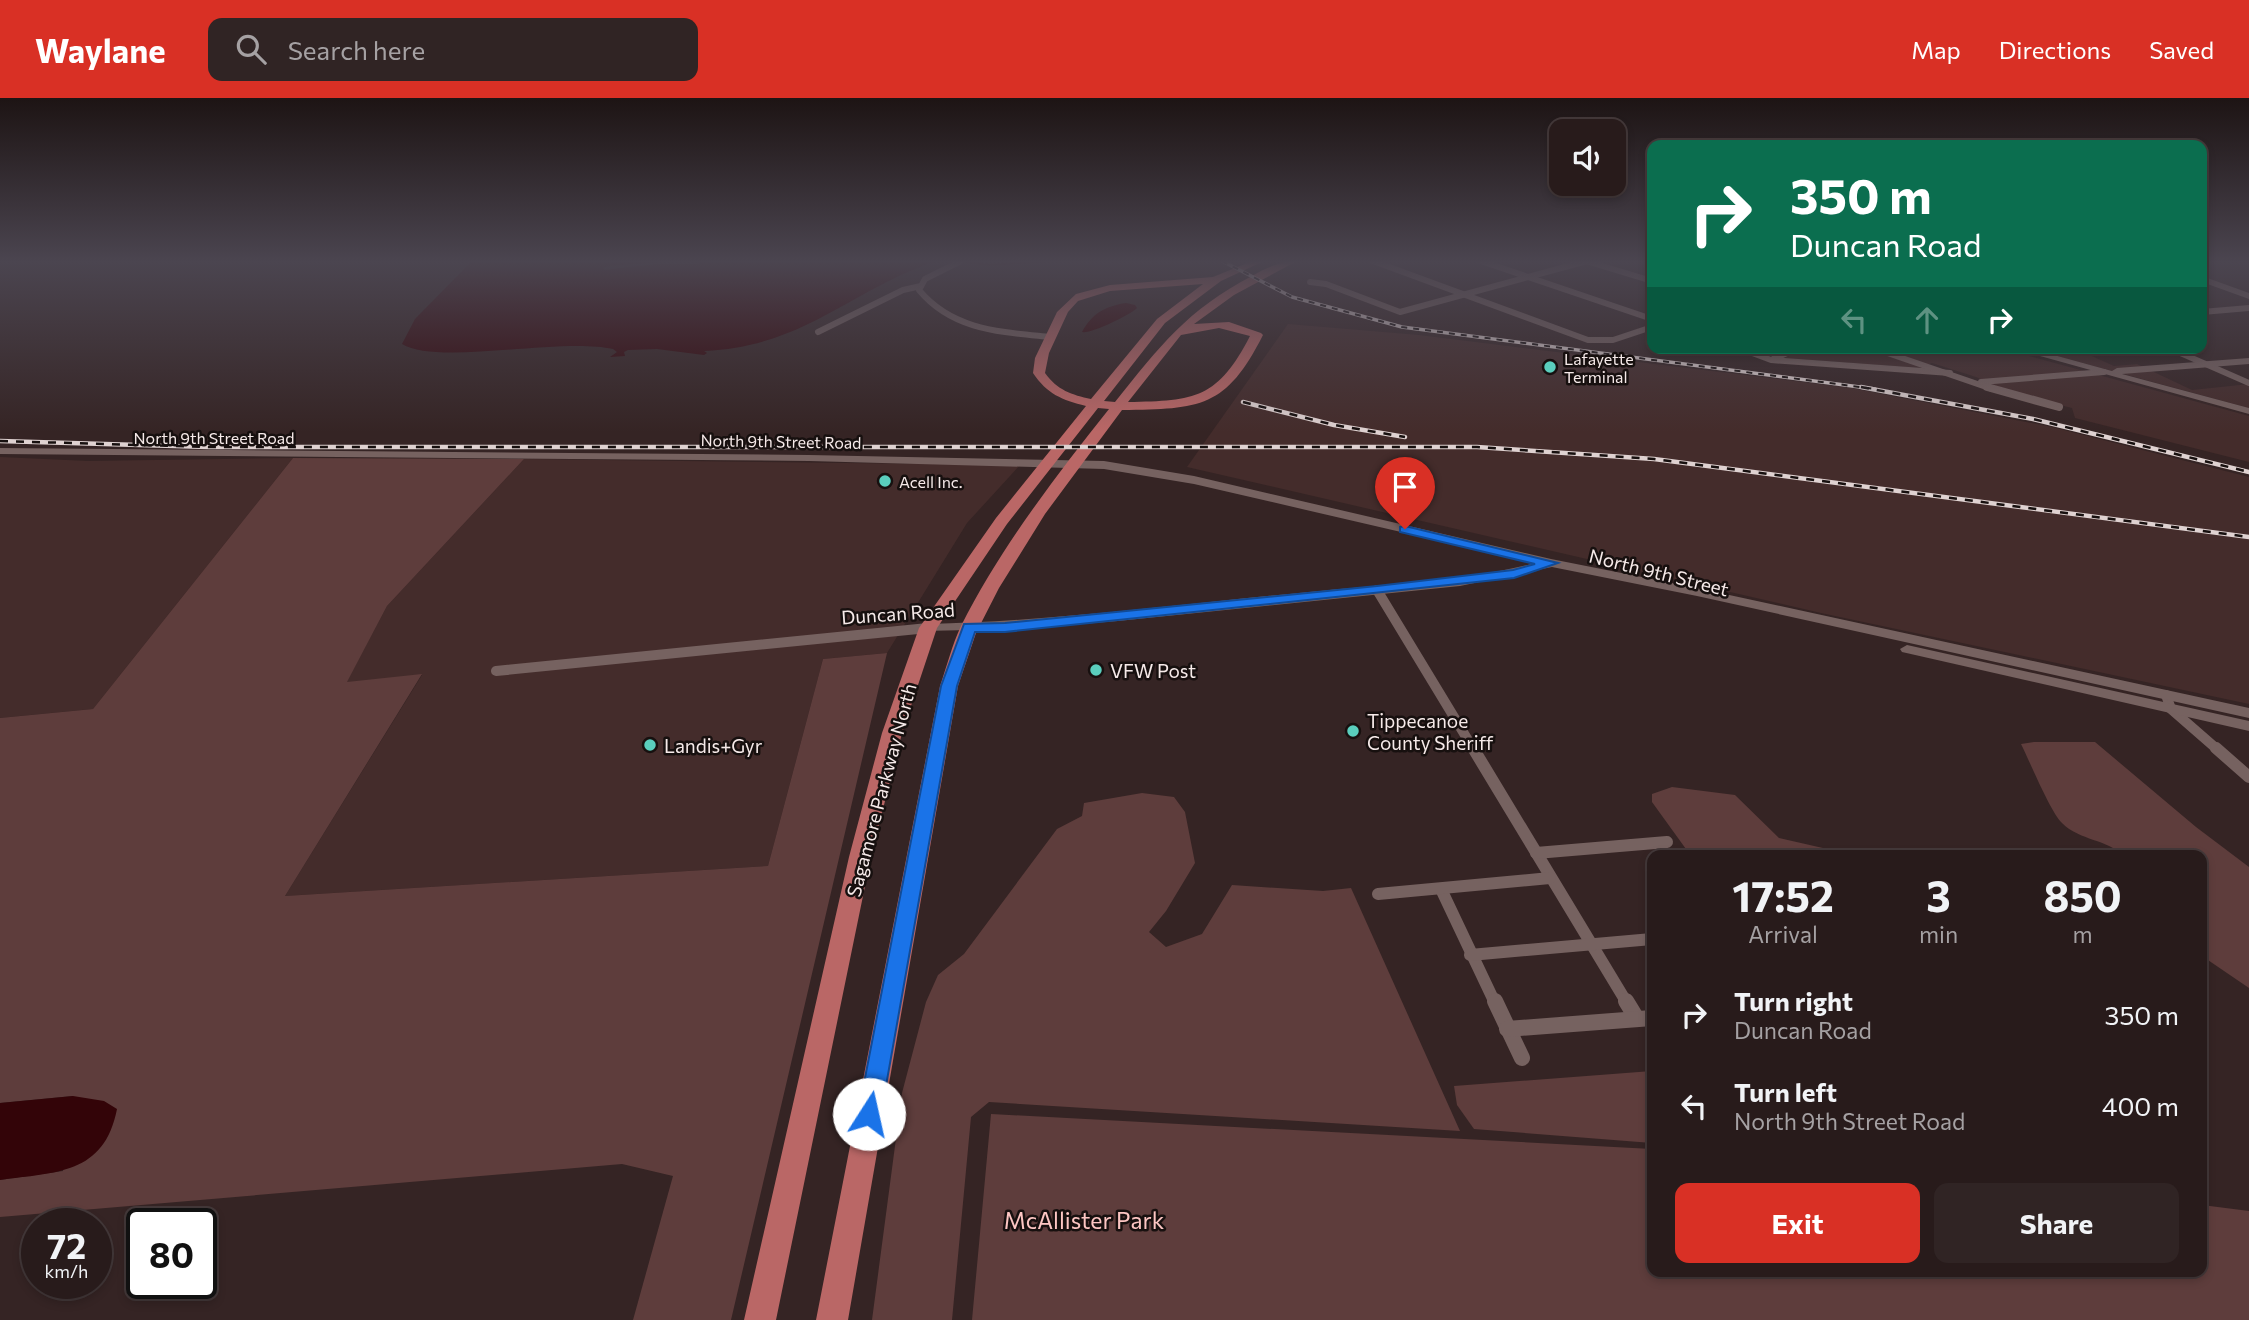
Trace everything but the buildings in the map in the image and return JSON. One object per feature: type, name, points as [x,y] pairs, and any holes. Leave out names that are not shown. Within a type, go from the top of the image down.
[{"type":"highway","points":[[1060,318],[1038,367],[1043,382],[1082,401],[1134,408],[1187,403],[1219,391],[1237,371],[1257,335]]},
{"type":"highway","name":"Sagamore Parkway North","points":[[760,1320],[860,857],[892,733],[928,628],[1033,481],[1165,318]]},
{"type":"highway","name":"Sagamore Parkway North","points":[[832,1320],[949,686],[970,627],[1007,559],[1063,481],[1175,335],[1192,318]]},
{"type":"highway","points":[[1237,318],[1257,335]]},
{"type":"highway","points":[[1175,335],[1194,327],[1227,324],[1257,335]]},
{"type":"street","points":[[818,332],[846,318]]},
{"type":"street","points":[[952,318],[960,324],[1051,337]]},
{"type":"street","points":[[1529,318],[1588,340],[1613,340],[1647,329]]},
{"type":"street","points":[[1756,354],[1772,360],[1950,373]]},
{"type":"street","points":[[1772,360],[1786,354]]},
{"type":"street","points":[[1891,354],[2017,397],[2059,407]]},
{"type":"street","points":[[2037,354],[2249,411]]},
{"type":"street","points":[[2182,354],[2249,383]]},
{"type":"street","points":[[1978,382],[2249,361]]},
{"type":"street","name":"North 9th Street Road","points":[[0,451],[782,458],[1104,465],[1230,488],[1551,563]]},
{"type":"street","name":"Duncan Road","points":[[496,671],[928,628],[1005,627],[1377,590],[1514,574],[1551,563]]},
{"type":"street","name":"North 9th Street","points":[[1551,563],[1618,584],[2169,702],[2249,713]]},
{"type":"street","points":[[1377,590],[1550,878],[1645,1018]]},
{"type":"street","points":[[2169,702],[2249,777]]},
{"type":"street","name":"North 9th Street","points":[[2169,702],[2249,726]]},
{"type":"street","points":[[1536,853],[1667,842]]},
{"type":"street","points":[[1378,894],[1550,878]]},
{"type":"street","points":[[1441,889],[1521,1058]]},
{"type":"street","points":[[1471,955],[1647,940]]},
{"type":"street","points":[[1507,1029],[1645,1018]]},
{"type":"shaded area","points":[[819,318],[770,339],[739,347],[704,351],[707,353],[704,355],[657,349],[628,350],[624,352],[625,356],[610,357],[617,352],[590,346],[471,352],[419,350],[402,344],[415,319]]},
{"type":"shaded area","points":[[1092,318],[1121,318],[1082,332]]},
{"type":"shaded area","points":[[1288,324],[1419,335],[1851,388],[2052,427],[2249,477],[2249,704],[1821,613],[1187,467]]},
{"type":"shaded area","points":[[1795,354],[2022,354],[2249,416],[2249,462],[2075,418],[2072,408],[2014,394],[1976,377],[1932,363],[1921,368],[1784,358]]},
{"type":"shaded area","points":[[2049,354],[2087,354],[2114,366],[2137,364],[2192,390],[2249,384],[2249,408]]},
{"type":"shaded area","points":[[0,457],[88,461],[293,458],[93,709],[0,718]]},
{"type":"shaded area","points":[[524,459],[1020,465],[967,523],[887,653],[823,659],[768,866],[285,896],[422,675],[346,683],[387,606]]},
{"type":"shaded area","points":[[73,1096],[104,1101],[117,1109],[111,1131],[101,1147],[75,1166],[40,1175],[0,1180],[0,1103]]},
{"type":"green space","points":[[293,458],[524,459],[387,606],[347,682],[422,674],[285,896],[768,866],[823,659],[887,653],[731,1320],[633,1320],[673,1176],[622,1164],[106,1208],[21,1208],[21,1215],[0,1217],[0,1180],[63,1171],[73,1096],[0,1103],[0,718],[93,709]]},
{"type":"green space","points":[[2095,742],[2196,827],[2249,867],[2249,988],[2207,959],[2207,850],[2117,850],[2069,829],[2057,817],[2021,744]]},
{"type":"green space","points":[[1672,787],[1735,795],[1779,838],[1832,850],[1687,850],[1652,802],[1652,794]]},
{"type":"green space","points":[[1142,793],[1174,797],[1185,812],[1195,863],[1166,911],[1149,932],[1166,947],[1202,934],[1232,885],[1323,891],[1351,888],[1460,1131],[989,1102],[971,1117],[952,1320],[872,1320],[902,1093],[926,1002],[938,975],[964,954],[1057,829],[1082,816],[1084,803]]},
{"type":"green space","points":[[1647,1071],[1647,1143],[1474,1129],[1457,1105],[1454,1086]]},
{"type":"green space","name":"McAllister Park","points":[[991,1114],[1647,1149],[1647,1277],[2207,1277],[2207,1206],[2249,1211],[2249,1320],[972,1320]]},
{"type":"railway","points":[[1369,318],[1402,327],[1864,388]]},
{"type":"railway","points":[[1864,388],[1875,389]]},
{"type":"railway","points":[[1864,388],[2033,419],[2249,472]]},
{"type":"railway","points":[[1243,402],[1334,425],[1405,437]]},
{"type":"railway","points":[[0,441],[209,447],[1477,447],[1654,459],[2249,537]]},
{"type":"place","name":"Lafayette Terminal","points":[[1550,367]]},
{"type":"place","name":"Acell Inc.","points":[[885,481]]},
{"type":"place","name":"VFW Post","points":[[1096,670]]},
{"type":"place","name":"Tippecanoe County Sheriff","points":[[1353,731]]},
{"type":"place","name":"Landis+Gyr","points":[[650,745]]},
{"type":"route","points":[[869,1114],[949,686],[970,627],[1005,627],[1377,590],[1514,574],[1551,563],[1405,529]]}]
